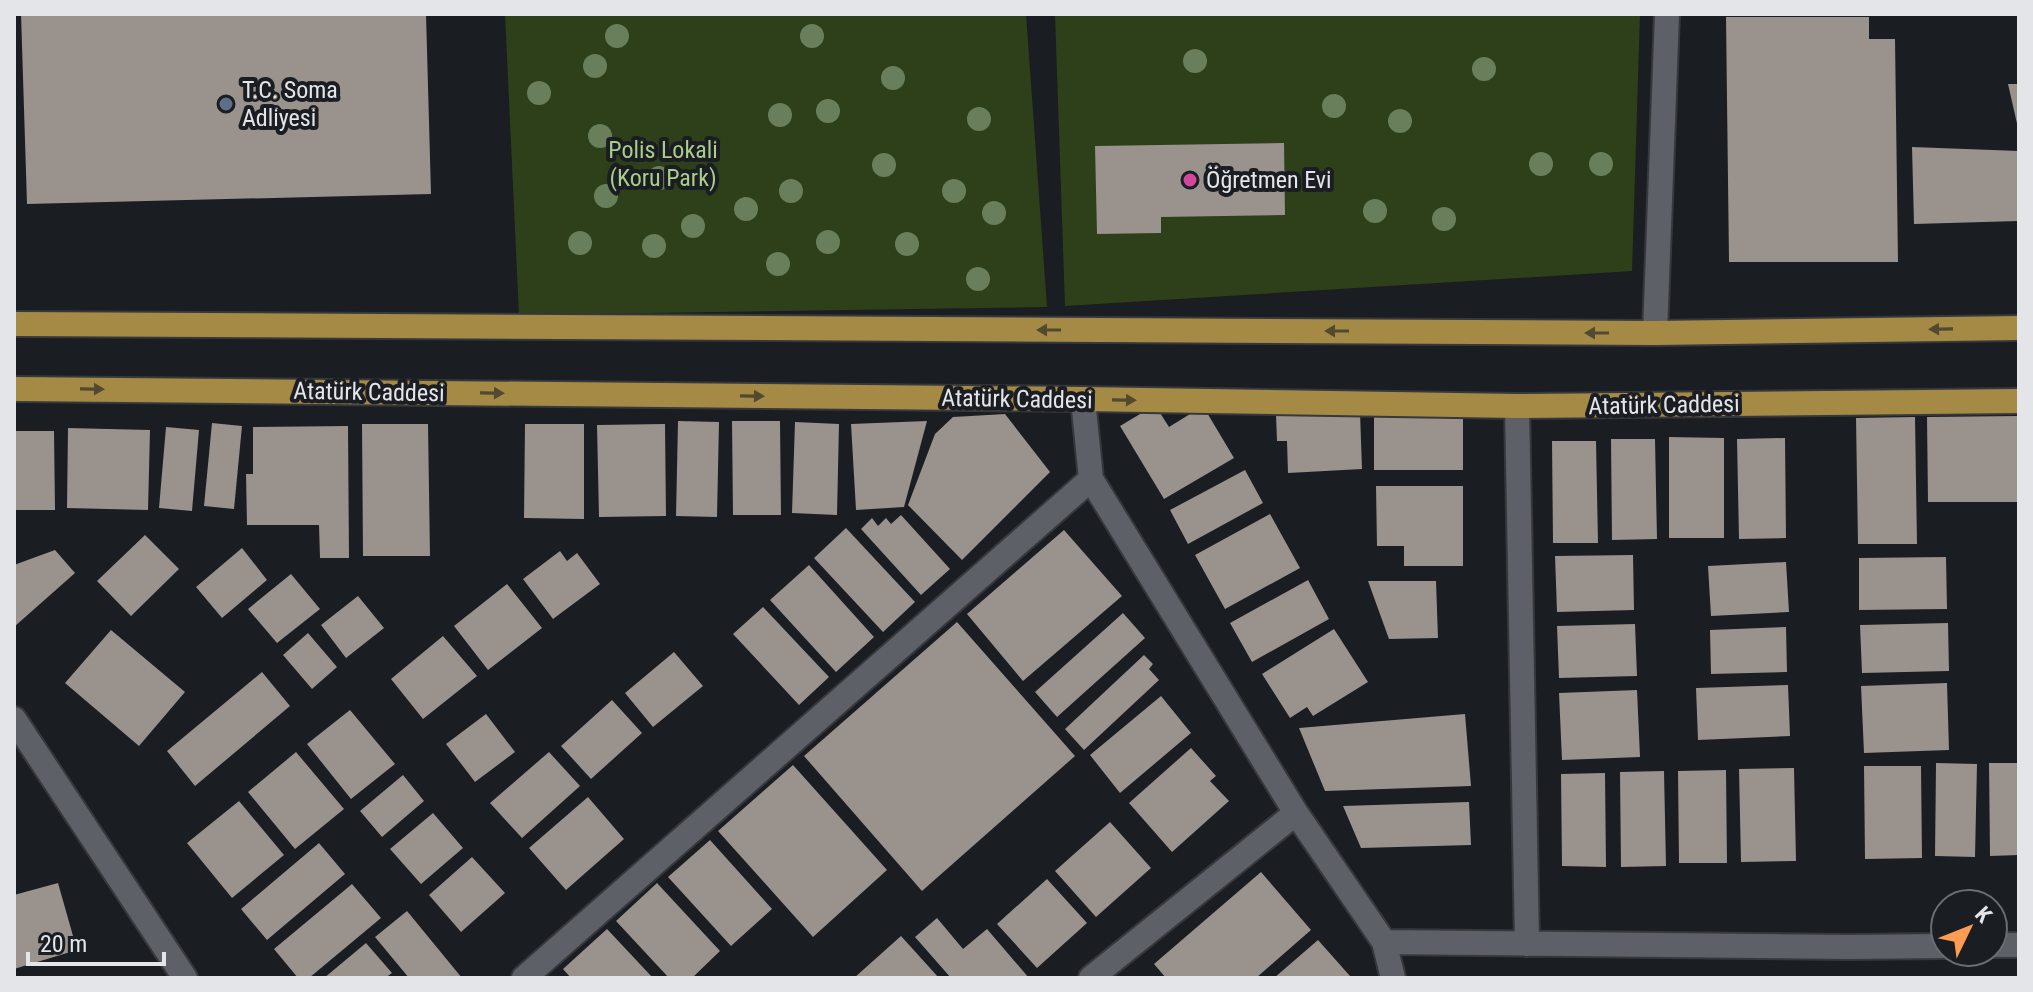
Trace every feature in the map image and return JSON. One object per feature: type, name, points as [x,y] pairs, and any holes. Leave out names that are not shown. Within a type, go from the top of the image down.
[{"type":"main road","points":[[14,324],[1655,333],[2019,328]]},
{"type":"main road","name":"Atatürk Caddesi","points":[[14,389],[1517,406],[2019,401]]},
{"type":"street","points":[[1655,333],[1667,14]]},
{"type":"street","points":[[1083,399],[1091,479],[1296,813],[1384,942],[1393,978]]},
{"type":"street","points":[[1517,406],[1527,944]]},
{"type":"street","points":[[524,978],[1091,479]]},
{"type":"street","points":[[14,719],[185,978]]},
{"type":"street","points":[[1091,978],[1296,813]]},
{"type":"street","points":[[1384,942],[1929,946]]},
{"type":"green space","name":"Polis Lokali (Koru Park)","points":[[505,14],[1026,14],[1047,307],[519,315]]},
{"type":"green space","points":[[1055,14],[1640,14],[1632,271],[1065,306]]},
{"type":"building","name":"T.C. Soma Adliyesi","points":[[21,14],[426,14],[431,194],[27,204]]},
{"type":"building","points":[[1726,17],[1869,17],[1869,39],[1895,39],[1898,262],[1729,262]]},
{"type":"building","points":[[2008,84],[2019,84],[2019,128],[2018,128]]},
{"type":"building","name":"Öğretmen Evi","points":[[1284,143],[1285,215],[1161,217],[1161,233],[1097,234],[1095,146]]},
{"type":"building","points":[[1912,147],[2019,151],[2019,221],[1914,224]]},
{"type":"building","points":[[1155,405],[1169,427],[1203,406],[1234,458],[1164,499],[1120,426]]},
{"type":"building","points":[[1374,410],[1463,410],[1463,470],[1374,470]]},
{"type":"building","points":[[1360,412],[1362,469],[1288,473],[1287,441],[1277,441],[1276,415]]},
{"type":"building","points":[[1005,414],[1050,472],[962,560],[908,505],[935,434],[953,417]]},
{"type":"building","points":[[2019,416],[2019,502],[1928,502],[1927,417]]},
{"type":"building","points":[[1915,417],[1917,544],[1858,544],[1856,418]]},
{"type":"building","points":[[678,421],[719,422],[717,517],[676,516]]},
{"type":"building","points":[[732,421],[780,421],[781,515],[733,515]]},
{"type":"building","points":[[927,421],[904,507],[856,510],[851,424]]},
{"type":"building","points":[[795,422],[839,424],[837,515],[792,513]]},
{"type":"building","points":[[212,423],[242,426],[234,509],[204,506]]},
{"type":"building","points":[[362,424],[428,424],[430,556],[363,556]]},
{"type":"building","points":[[525,424],[584,424],[584,519],[524,518]]},
{"type":"building","points":[[665,424],[666,516],[599,517],[597,425]]},
{"type":"building","points":[[348,426],[349,558],[320,558],[319,525],[247,525],[246,474],[253,474],[253,427]]},
{"type":"building","points":[[166,427],[199,430],[192,511],[159,508]]},
{"type":"building","points":[[68,428],[150,430],[148,510],[67,508]]},
{"type":"building","points":[[14,431],[54,431],[55,510],[14,510]]},
{"type":"building","points":[[1669,437],[1724,438],[1724,538],[1669,538]]},
{"type":"building","points":[[1785,438],[1786,538],[1739,539],[1737,439]]},
{"type":"building","points":[[1611,439],[1655,439],[1657,539],[1612,540]]},
{"type":"building","points":[[1552,441],[1596,441],[1598,543],[1553,543]]},
{"type":"building","points":[[1245,470],[1263,503],[1188,544],[1170,510]]},
{"type":"building","points":[[1376,486],[1463,486],[1463,566],[1404,566],[1404,546],[1377,546]]},
{"type":"building","points":[[1270,514],[1300,568],[1225,609],[1195,555]]},
{"type":"building","points":[[901,515],[950,569],[921,595],[861,529],[872,518],[878,526],[886,518],[891,524]]},
{"type":"building","points":[[846,528],[915,602],[883,632],[814,558]]},
{"type":"building","points":[[1064,530],[1122,596],[1023,681],[967,614]]},
{"type":"building","points":[[145,535],[179,569],[131,616],[97,581]]},
{"type":"building","points":[[242,548],[267,580],[222,618],[196,587]]},
{"type":"building","points":[[55,550],[75,573],[14,627],[14,565]]},
{"type":"building","points":[[560,551],[567,561],[577,553],[600,584],[553,619],[523,579]]},
{"type":"building","points":[[1633,555],[1634,610],[1557,612],[1555,556]]},
{"type":"building","points":[[1946,557],[1947,609],[1859,610],[1859,558]]},
{"type":"building","points":[[1786,562],[1789,612],[1711,616],[1708,566]]},
{"type":"building","points":[[809,565],[874,637],[836,672],[770,600]]},
{"type":"building","points":[[291,574],[320,609],[277,643],[248,609]]},
{"type":"building","points":[[1308,580],[1329,619],[1252,662],[1230,623]]},
{"type":"building","points":[[1368,581],[1436,581],[1438,638],[1389,639]]},
{"type":"building","points":[[507,584],[542,628],[488,670],[454,626]]},
{"type":"building","points":[[358,596],[384,628],[346,658],[321,625]]},
{"type":"building","points":[[763,607],[829,677],[799,705],[733,634]]},
{"type":"building","points":[[1123,613],[1145,638],[1057,717],[1035,692]]},
{"type":"building","points":[[957,622],[1075,756],[922,891],[804,756]]},
{"type":"building","points":[[1948,623],[1949,671],[1862,673],[1860,625]]},
{"type":"building","points":[[1635,624],[1637,676],[1559,678],[1557,626]]},
{"type":"building","points":[[1786,627],[1787,672],[1711,674],[1710,630]]},
{"type":"building","points":[[1334,629],[1368,682],[1313,716],[1307,707],[1290,718],[1262,674]]},
{"type":"building","points":[[111,630],[185,692],[139,746],[65,683]]},
{"type":"building","points":[[308,633],[337,667],[312,689],[283,655]]},
{"type":"building","points":[[443,636],[477,676],[423,719],[391,679]]},
{"type":"building","points":[[674,652],[703,686],[653,727],[625,693]]},
{"type":"building","points":[[1144,655],[1153,664],[1149,669],[1159,680],[1084,750],[1065,729]]},
{"type":"building","points":[[262,672],[290,706],[195,786],[167,751]]},
{"type":"building","points":[[1947,683],[1949,750],[1864,753],[1861,686]]},
{"type":"building","points":[[1788,685],[1790,736],[1698,740],[1696,688]]},
{"type":"building","points":[[1637,690],[1640,757],[1562,760],[1559,693]]},
{"type":"building","points":[[1161,696],[1191,733],[1120,793],[1090,755]]},
{"type":"building","points":[[612,700],[642,733],[591,779],[561,746]]},
{"type":"building","points":[[350,710],[395,764],[351,799],[307,744]]},
{"type":"building","points":[[486,714],[515,752],[475,782],[446,744]]},
{"type":"building","points":[[1465,714],[1471,786],[1325,791],[1299,728]]},
{"type":"building","points":[[1191,748],[1216,776],[1210,781],[1229,801],[1172,852],[1129,803]]},
{"type":"building","points":[[296,752],[344,809],[295,849],[248,792]]},
{"type":"building","points":[[549,752],[580,786],[522,838],[490,803]]},
{"type":"building","points":[[1936,763],[1977,764],[1975,857],[1935,856]]},
{"type":"building","points":[[1989,763],[2019,763],[2019,855],[1990,856]]},
{"type":"building","points":[[793,765],[887,870],[813,937],[718,831]]},
{"type":"building","points":[[1864,766],[1921,766],[1922,858],[1865,859]]},
{"type":"building","points":[[1794,768],[1796,861],[1741,862],[1739,769]]},
{"type":"building","points":[[1726,770],[1727,863],[1679,863],[1678,771]]},
{"type":"building","points":[[1664,771],[1666,866],[1621,867],[1620,772]]},
{"type":"building","points":[[1605,773],[1606,867],[1562,866],[1561,774]]},
{"type":"building","points":[[403,775],[424,801],[382,837],[360,811]]},
{"type":"building","points":[[588,797],[624,839],[566,890],[529,848]]},
{"type":"building","points":[[239,801],[284,855],[232,898],[187,843]]},
{"type":"building","points":[[1469,802],[1471,845],[1361,848],[1343,806]]},
{"type":"building","points":[[433,813],[463,848],[421,884],[390,849]]},
{"type":"building","points":[[1110,822],[1151,868],[1096,917],[1055,871]]},
{"type":"building","points":[[710,840],[772,909],[731,946],[668,877]]},
{"type":"building","points":[[319,843],[345,874],[267,940],[241,909]]},
{"type":"building","points":[[472,857],[505,893],[461,932],[429,895]]},
{"type":"building","points":[[1261,872],[1311,930],[1256,978],[1166,978],[1154,964]]},
{"type":"building","points":[[1047,879],[1087,923],[1037,968],[997,924]]},
{"type":"building","points":[[58,883],[77,950],[14,969],[14,895]]},
{"type":"building","points":[[657,883],[720,951],[692,978],[669,978],[616,921]]},
{"type":"building","points":[[352,884],[381,918],[309,978],[298,978],[274,949]]},
{"type":"building","points":[[407,911],[462,978],[409,978],[375,937]]},
{"type":"building","points":[[937,918],[963,949],[987,929],[1029,978],[951,978],[915,937]]},
{"type":"building","points":[[607,929],[653,978],[571,978],[563,969]]},
{"type":"building","points":[[901,936],[939,978],[854,978]]},
{"type":"building","points":[[1318,940],[1350,976],[1274,978]]},
{"type":"building","points":[[366,943],[392,973],[385,978],[324,978]]},
{"type":"place","name":"T.C. Soma Adliyesi","points":[[226,104]]},
{"type":"place","name":"Öğretmen Evi","points":[[1190,180]]}]
